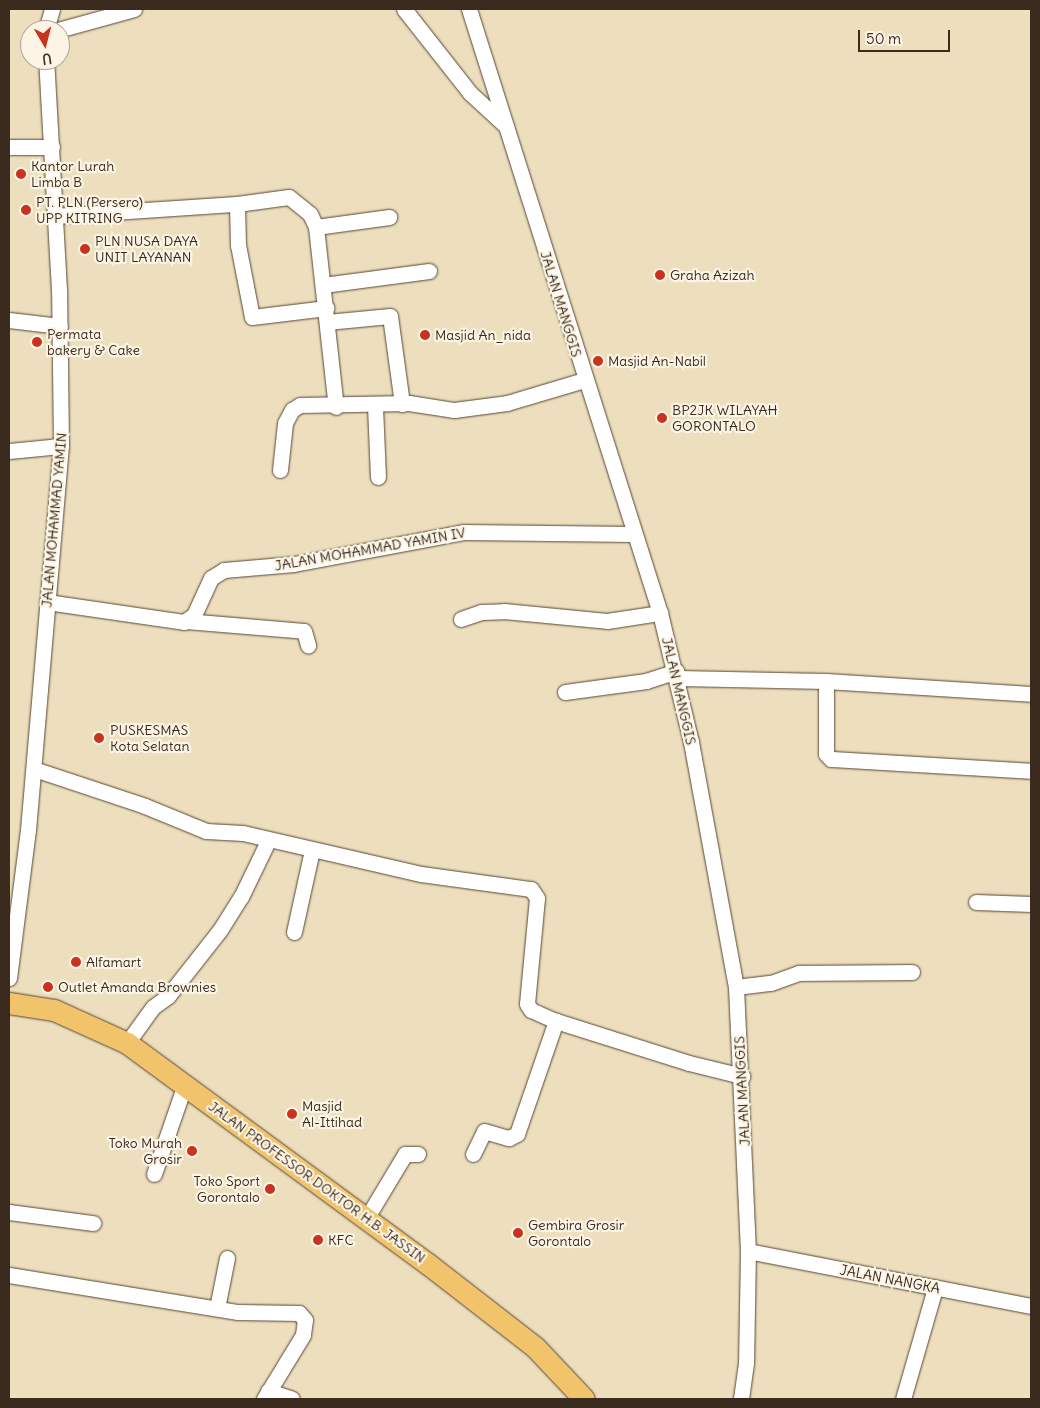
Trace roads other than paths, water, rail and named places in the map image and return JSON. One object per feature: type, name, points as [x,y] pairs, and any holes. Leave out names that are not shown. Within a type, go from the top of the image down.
[{"type":"highway","name":"JALAN PROFESSOR DOKTOR H.B. JASSIN","points":[[14,1000],[81,1020],[127,1044],[185,1084],[535,1347],[584,1399]]},
{"type":"street","points":[[70,27],[134,9]]},
{"type":"street","points":[[404,9],[470,92],[506,126]]},
{"type":"street","name":"JALAN MANGGIS","points":[[469,9],[584,380],[660,612],[677,674],[736,987],[742,1076],[748,1251],[747,1345],[741,1399]]},
{"type":"street","name":"JALAN MOHAMMAD YAMIN","points":[[9,978],[34,769],[62,446],[60,326],[47,70]]},
{"type":"street","points":[[9,147],[52,147]]},
{"type":"street","points":[[54,216],[237,204],[289,197],[310,214],[316,227],[336,407]]},
{"type":"street","points":[[237,204],[238,245],[252,316],[390,316],[402,404]]},
{"type":"street","points":[[316,227],[389,217]]},
{"type":"street","points":[[323,284],[429,271]]},
{"type":"street","points":[[9,320],[60,326]]},
{"type":"street","points":[[280,470],[285,422],[292,410],[300,405],[336,407],[402,404],[454,410],[507,402],[584,380]]},
{"type":"street","points":[[375,406],[378,477]]},
{"type":"street","points":[[9,451],[62,446]]},
{"type":"street","name":"JALAN MOHAMMAD YAMIN IV","points":[[186,621],[194,615],[211,578],[224,570],[294,564],[463,532],[634,534]]},
{"type":"street","points":[[47,602],[149,619],[304,631],[308,645]]},
{"type":"street","points":[[461,619],[481,612],[504,611],[607,621],[660,612]]},
{"type":"street","points":[[565,692],[646,681],[677,674],[1031,694]]},
{"type":"street","points":[[826,681],[826,754],[831,759],[1031,771]]},
{"type":"street","points":[[34,769],[145,806],[206,831],[243,834],[421,874],[534,891],[537,909],[527,1004],[531,1010],[556,1021],[689,1063],[742,1076]]},
{"type":"street","points":[[127,1044],[153,1007],[168,996],[220,930],[241,897],[268,841]]},
{"type":"street","points":[[294,932],[312,850]]},
{"type":"street","points":[[976,902],[1031,904]]},
{"type":"street","points":[[736,987],[771,983],[799,973],[912,972]]},
{"type":"street","points":[[473,1154],[484,1131],[509,1138],[517,1134],[556,1021]]},
{"type":"street","points":[[154,1174],[185,1084]]},
{"type":"street","points":[[366,1219],[405,1154],[418,1154]]},
{"type":"street","points":[[9,1212],[93,1223]]},
{"type":"street","name":"JALAN NANGKA","points":[[748,1251],[1031,1306]]},
{"type":"street","points":[[217,1308],[227,1258]]},
{"type":"street","points":[[9,1275],[238,1312],[292,1312],[303,1316],[306,1327],[303,1335],[266,1395],[292,1399]]},
{"type":"street","points":[[903,1399],[935,1288]]},
{"type":"place","name":"Kantor Lurah Limba B","points":[[21,174]]},
{"type":"place","name":"PT. PLN (Persero) UPP KITRING","points":[[26,210]]},
{"type":"place","name":"PLN NUSA DAYA UNIT LAYANAN","points":[[85,249]]},
{"type":"place","name":"Graha Azizah","points":[[660,275]]},
{"type":"place","name":"Masjid An_nida","points":[[425,335]]},
{"type":"place","name":"Permata bakery & Cake","points":[[37,342]]},
{"type":"place","name":"Masjid An-Nabil","points":[[598,361]]},
{"type":"place","name":"BP2JK WILAYAH GORONTALO","points":[[662,418]]},
{"type":"place","name":"PUSKESMAS Kota Selatan","points":[[99,738]]},
{"type":"place","name":"Alfamart","points":[[76,962]]},
{"type":"place","name":"Outlet Amanda Brownies","points":[[48,987]]},
{"type":"place","name":"Masjid Al-Ittihad","points":[[292,1114]]},
{"type":"place","name":"Toko Murah Grosir","points":[[192,1151]]},
{"type":"place","name":"Toko Sport Gorontalo","points":[[270,1189]]},
{"type":"place","name":"Gembira Grosir Gorontalo","points":[[518,1233]]},
{"type":"place","name":"KFC","points":[[318,1240]]}]
